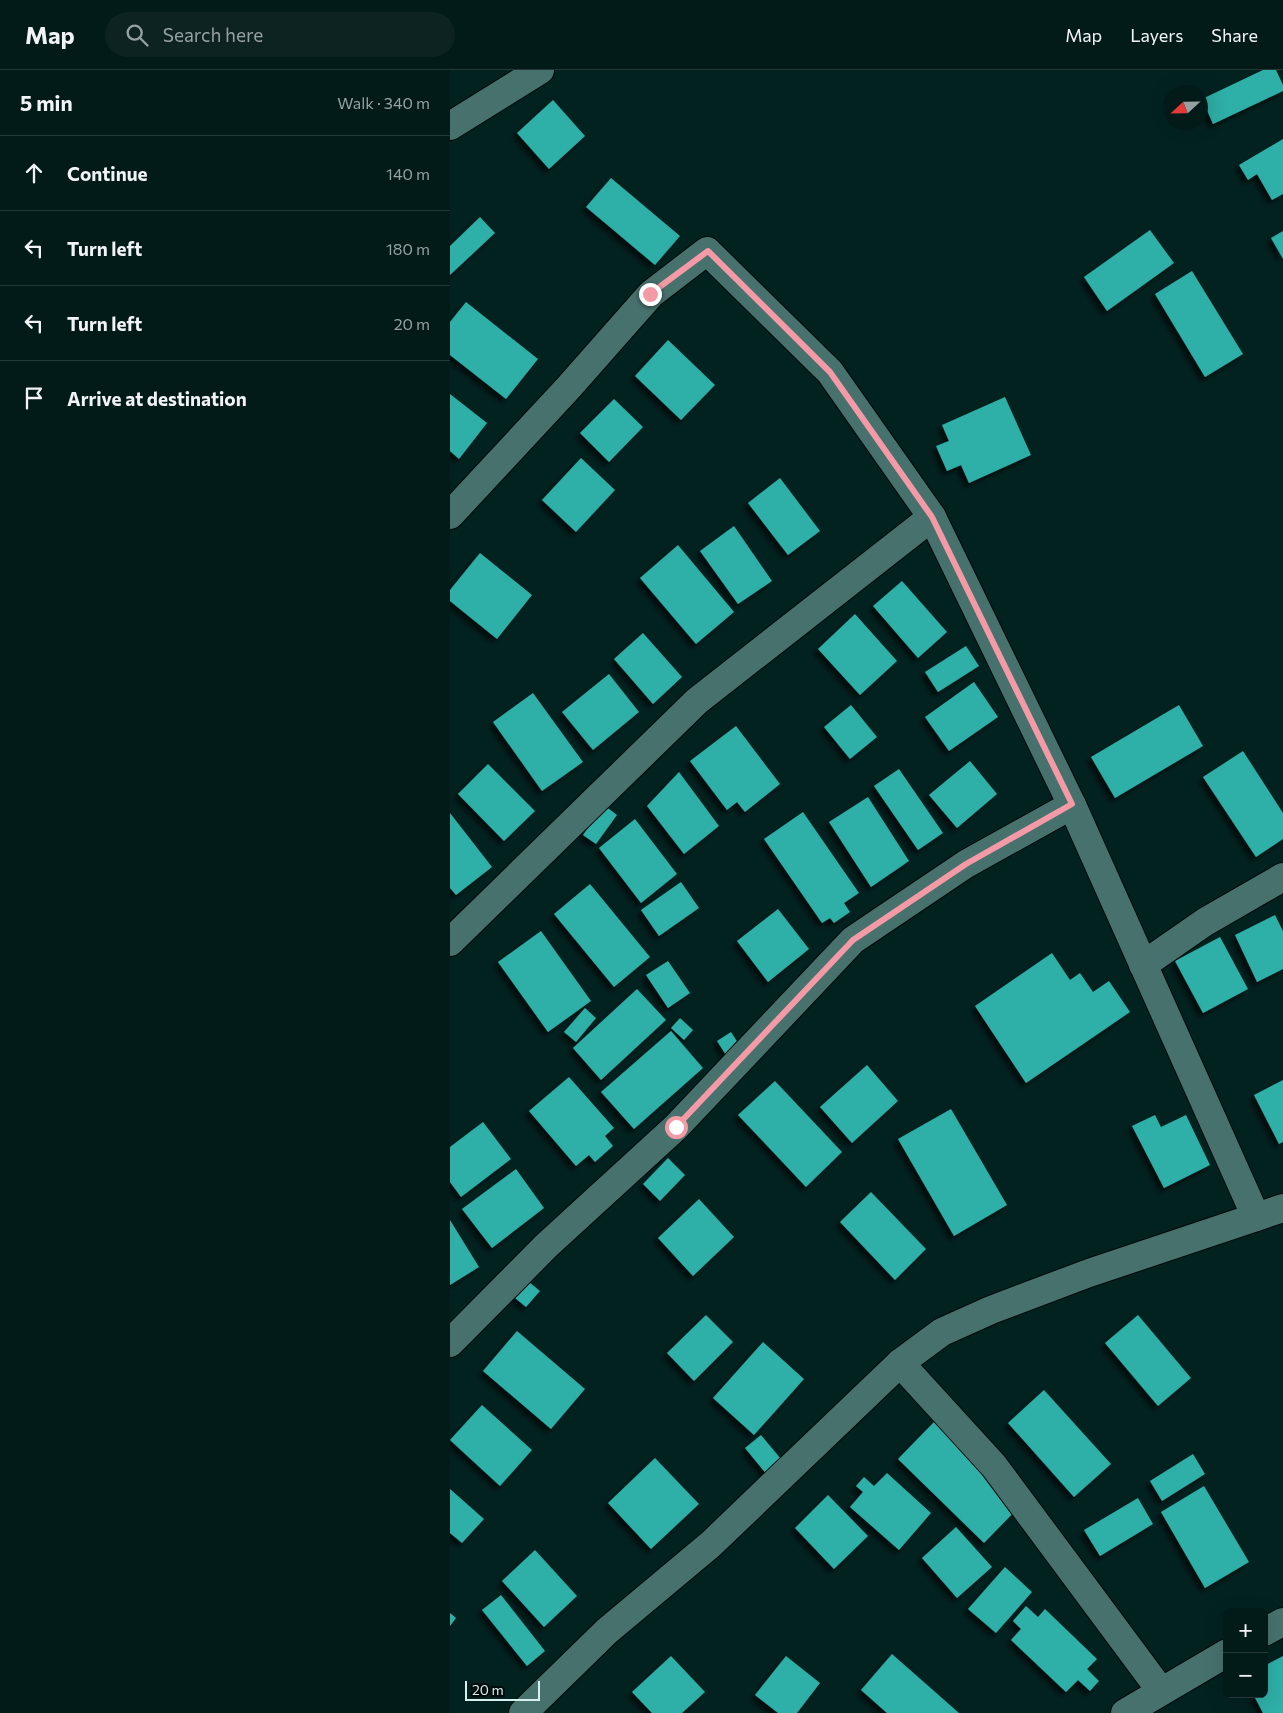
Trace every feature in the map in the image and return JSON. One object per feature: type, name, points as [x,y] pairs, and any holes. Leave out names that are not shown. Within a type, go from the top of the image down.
[{"type":"street","points":[[450,126],[540,70]]},
{"type":"street","points":[[450,515],[569,387],[650,294],[708,251],[830,372],[932,517],[1072,804],[1256,1218]]},
{"type":"street","points":[[450,515],[560,399]]},
{"type":"street","points":[[450,942],[697,701],[932,517]]},
{"type":"street","points":[[450,1343],[546,1246],[676,1127],[853,940],[966,864],[1072,804]]},
{"type":"street","points":[[1143,965],[1205,922],[1283,877]]},
{"type":"street","points":[[523,1713],[607,1631],[718,1538],[900,1363],[942,1332],[991,1310],[1089,1273],[1283,1208]]},
{"type":"street","points":[[900,1363],[994,1466],[1161,1691]]},
{"type":"street","points":[[1268,1630],[1283,1622]]},
{"type":"street","points":[[1125,1713],[1223,1655]]},
{"type":"building","points":[[1263,70],[1276,70],[1283,85],[1283,91],[1213,124],[1208,113],[1208,96]]},
{"type":"building","points":[[553,100],[585,136],[549,169],[517,133]]},
{"type":"building","points":[[1283,139],[1283,194],[1272,200],[1257,174],[1248,180],[1239,165]]},
{"type":"building","points":[[611,178],[680,236],[655,265],[586,207]]},
{"type":"building","points":[[480,217],[495,233],[450,275],[450,246]]},
{"type":"building","points":[[1150,230],[1174,263],[1107,311],[1084,277]]},
{"type":"building","points":[[1283,231],[1283,259],[1271,238]]},
{"type":"building","points":[[1192,271],[1243,354],[1205,377],[1155,294]]},
{"type":"building","points":[[466,302],[538,359],[506,399],[450,355],[450,322]]},
{"type":"building","points":[[668,340],[715,385],[681,420],[635,376]]},
{"type":"building","points":[[450,394],[487,423],[459,459],[450,451]]},
{"type":"building","points":[[1005,397],[1031,455],[969,483],[961,465],[947,471],[936,446],[949,441],[942,425]]},
{"type":"building","points":[[614,399],[643,427],[609,462],[580,433]]},
{"type":"building","points":[[581,458],[615,490],[576,532],[542,500]]},
{"type":"building","points":[[780,478],[820,531],[788,555],[748,503]]},
{"type":"building","points":[[734,526],[772,581],[738,604],[700,551]]},
{"type":"building","points":[[678,545],[734,612],[696,644],[640,578]]},
{"type":"building","points":[[480,553],[532,595],[497,639],[450,601],[450,590]]},
{"type":"building","points":[[902,581],[947,632],[918,658],[873,606]]},
{"type":"building","points":[[855,614],[897,661],[860,695],[818,649]]},
{"type":"building","points":[[643,633],[682,677],[653,704],[614,659]]},
{"type":"building","points":[[966,646],[979,666],[938,692],[925,672]]},
{"type":"building","points":[[609,674],[639,712],[593,750],[562,712]]},
{"type":"building","points":[[974,682],[998,717],[949,751],[925,717]]},
{"type":"building","points":[[533,693],[583,762],[542,791],[493,722]]},
{"type":"building","points":[[851,705],[877,737],[850,759],[824,727]]},
{"type":"building","points":[[1179,705],[1203,746],[1115,798],[1091,757]]},
{"type":"building","points":[[736,726],[780,784],[745,812],[737,802],[727,810],[690,761]]},
{"type":"building","points":[[1243,751],[1283,813],[1283,839],[1256,857],[1203,777]]},
{"type":"building","points":[[970,761],[997,794],[957,828],[929,795]]},
{"type":"building","points":[[488,764],[535,811],[504,841],[458,794]]},
{"type":"building","points":[[899,769],[943,833],[918,850],[874,786]]},
{"type":"building","points":[[679,772],[719,826],[684,854],[647,806]]},
{"type":"building","points":[[868,797],[909,861],[871,887],[829,822]]},
{"type":"building","points":[[604,805],[617,815],[596,844],[583,835]]},
{"type":"building","points":[[803,812],[859,893],[844,903],[850,912],[834,923],[830,918],[822,923],[764,839]]},
{"type":"building","points":[[450,813],[492,867],[456,895],[450,888]]},
{"type":"building","points":[[635,819],[677,874],[641,903],[599,848]]},
{"type":"building","points":[[681,882],[699,908],[659,936],[641,910]]},
{"type":"building","points":[[590,884],[650,957],[614,987],[554,914]]},
{"type":"building","points":[[778,909],[809,949],[768,982],[737,941]]},
{"type":"building","points":[[1275,915],[1283,931],[1283,969],[1257,982],[1235,935]]},
{"type":"building","points":[[541,931],[591,1001],[548,1032],[498,962]]},
{"type":"building","points":[[1220,937],[1248,989],[1203,1013],[1175,961]]},
{"type":"building","points":[[1052,953],[1070,980],[1080,973],[1093,992],[1109,981],[1130,1012],[1026,1083],[975,1006]]},
{"type":"building","points":[[668,961],[690,993],[668,1008],[646,975]]},
{"type":"building","points":[[637,989],[666,1020],[601,1080],[573,1048]]},
{"type":"building","points":[[585,1008],[596,1018],[576,1042],[564,1032]]},
{"type":"building","points":[[680,1018],[693,1030],[684,1040],[671,1028]]},
{"type":"building","points":[[671,1031],[703,1068],[634,1129],[601,1092]]},
{"type":"building","points":[[731,1032],[740,1046],[726,1055],[717,1041]]},
{"type":"building","points":[[867,1065],[898,1101],[852,1143],[820,1107]]},
{"type":"building","points":[[569,1077],[614,1128],[605,1136],[613,1146],[595,1162],[589,1155],[576,1166],[529,1111]]},
{"type":"building","points":[[1283,1080],[1283,1142],[1279,1144],[1254,1095]]},
{"type":"building","points":[[775,1081],[842,1152],[806,1187],[738,1115]]},
{"type":"building","points":[[951,1109],[1007,1205],[954,1236],[898,1139]]},
{"type":"building","points":[[1155,1115],[1161,1127],[1186,1115],[1210,1165],[1164,1188],[1132,1126]]},
{"type":"building","points":[[483,1122],[511,1159],[461,1197],[450,1182],[450,1147]]},
{"type":"building","points":[[668,1158],[685,1175],[660,1201],[643,1184]]},
{"type":"building","points":[[516,1169],[544,1208],[492,1248],[462,1209]]},
{"type":"building","points":[[871,1192],[926,1249],[895,1280],[840,1222]]},
{"type":"building","points":[[699,1199],[734,1237],[693,1276],[658,1238]]},
{"type":"building","points":[[450,1220],[479,1267],[450,1285]]},
{"type":"building","points":[[529,1282],[540,1291],[526,1307],[515,1298]]},
{"type":"building","points":[[706,1315],[733,1342],[694,1381],[667,1353]]},
{"type":"building","points":[[1138,1315],[1191,1378],[1158,1406],[1105,1343]]},
{"type":"building","points":[[517,1331],[585,1389],[551,1429],[483,1371]]},
{"type":"building","points":[[763,1342],[804,1379],[754,1435],[713,1398]]},
{"type":"building","points":[[1044,1390],[1111,1464],[1074,1497],[1008,1423]]},
{"type":"building","points":[[482,1405],[532,1450],[500,1486],[450,1440]]},
{"type":"building","points":[[934,1422],[1020,1506],[984,1543],[898,1459]]},
{"type":"building","points":[[761,1435],[781,1459],[768,1476],[745,1448]]},
{"type":"building","points":[[1193,1454],[1205,1474],[1162,1501],[1150,1481]]},
{"type":"building","points":[[655,1458],[699,1504],[651,1549],[608,1503]]},
{"type":"building","points":[[887,1473],[931,1513],[899,1550],[850,1507],[863,1492],[856,1486],[864,1477],[874,1486]]},
{"type":"building","points":[[1204,1486],[1249,1562],[1205,1588],[1161,1512]]},
{"type":"building","points":[[450,1489],[484,1519],[462,1543],[450,1533]]},
{"type":"building","points":[[828,1495],[868,1536],[834,1569],[795,1528]]},
{"type":"building","points":[[1138,1498],[1153,1524],[1100,1556],[1084,1530]]},
{"type":"building","points":[[956,1527],[992,1567],[957,1598],[922,1558]]},
{"type":"building","points":[[535,1550],[577,1596],[544,1627],[502,1581]]},
{"type":"building","points":[[1005,1567],[1032,1592],[996,1633],[968,1609]]},
{"type":"building","points":[[501,1595],[545,1651],[527,1666],[482,1610]]},
{"type":"building","points":[[1026,1606],[1038,1617],[1045,1609],[1097,1659],[1087,1669],[1099,1681],[1090,1691],[1078,1680],[1066,1692],[1011,1640],[1021,1629],[1013,1621]]},
{"type":"building","points":[[450,1613],[456,1618],[450,1626]]},
{"type":"building","points":[[892,1654],[959,1713],[887,1713],[861,1690]]},
{"type":"building","points":[[671,1656],[705,1692],[682,1713],[652,1713],[632,1692]]},
{"type":"building","points":[[786,1656],[820,1683],[797,1713],[778,1713],[755,1695]]},
{"type":"building","points":[[1283,1656],[1283,1713],[1263,1713],[1255,1698],[1268,1698],[1268,1664]]},
{"type":"route","points":[[650,294],[708,251],[830,372],[932,517],[1072,804],[966,864],[853,940],[796,1002],[723,1075],[676,1127]]}]
